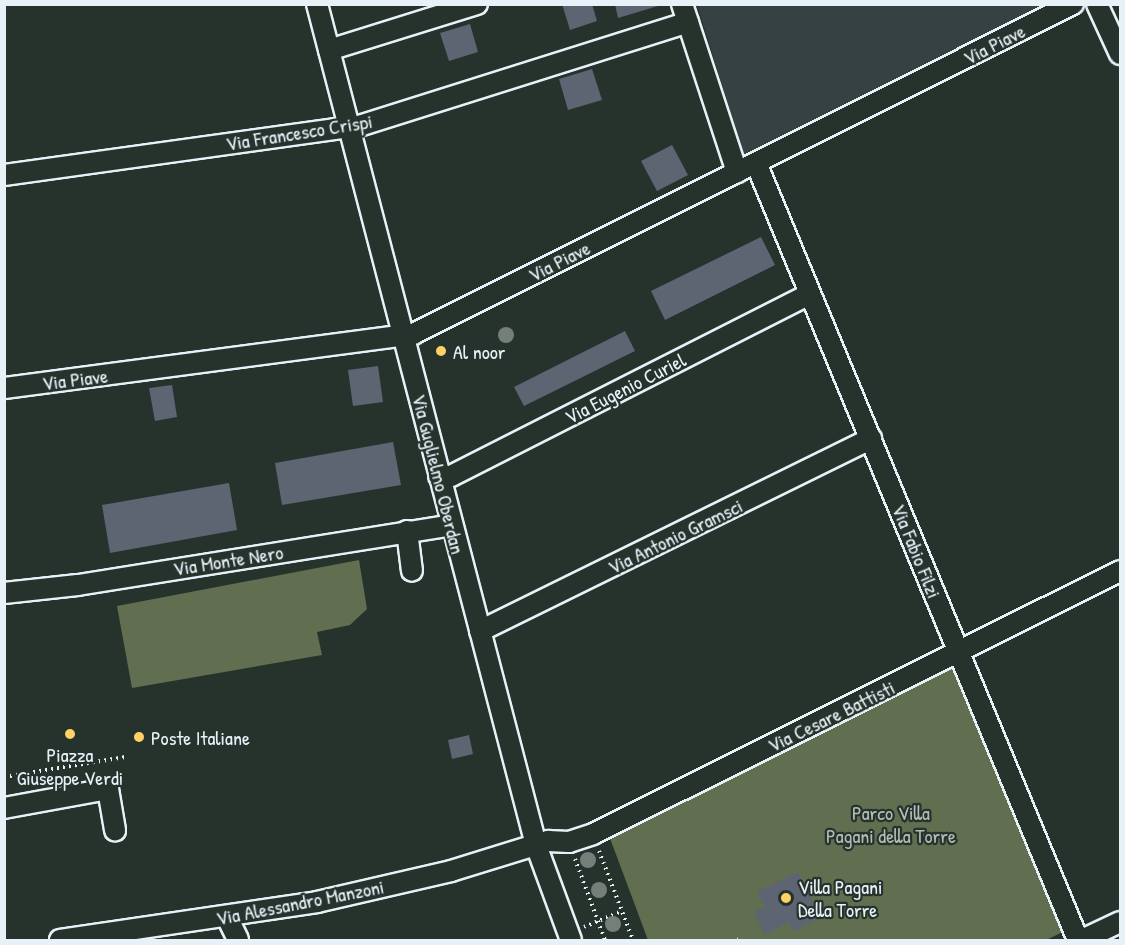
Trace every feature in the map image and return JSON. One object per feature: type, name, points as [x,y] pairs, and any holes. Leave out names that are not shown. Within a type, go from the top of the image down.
[{"type":"street","name":"Via Guglielmo Oberdan","points":[[317,4],[536,845],[570,937]]},
{"type":"street","points":[[329,50],[477,4]]},
{"type":"street","name":"Via Piave","points":[[4,388],[404,337],[1073,4]]},
{"type":"street","points":[[1097,4],[1120,54]]},
{"type":"street","points":[[685,13],[736,172]]},
{"type":"street","name":"Via Francesco Crispi","points":[[4,175],[349,128],[685,13]]},
{"type":"street","name":"Via Fabio Filzi","points":[[756,163],[1080,940]]},
{"type":"street","name":"Via Eugenio Curiel","points":[[439,476],[451,476],[809,294]]},
{"type":"street","name":"Via Antonio Gramsci","points":[[480,631],[871,439]]},
{"type":"street","name":"Via Monte Nero","points":[[4,593],[78,585],[452,525]]},
{"type":"street","points":[[407,531],[412,571]]},
{"type":"street","name":"Via Cesare Battisti","points":[[536,845],[548,841],[568,842],[593,834],[1120,571]]},
{"type":"street","points":[[4,808],[108,789],[115,830]]},
{"type":"street","name":"Via Alessandro Manzoni","points":[[60,940],[317,902],[451,871],[536,845]]},
{"type":"street","points":[[227,917],[238,940]]},
{"type":"street","points":[[1080,940],[1120,922]]},
{"type":"path","points":[[4,777],[125,756]]},
{"type":"path","points":[[593,834],[633,940]]},
{"type":"path","points":[[568,842],[605,940]]},
{"type":"path","points":[[570,937],[622,911]]},
{"type":"shaded area","points":[[697,4],[1042,5],[745,161]]},
{"type":"green space","points":[[359,560],[367,609],[350,625],[317,632],[322,655],[132,688],[117,606]]},
{"type":"green space","name":"Parco Villa Pagani della Torre","points":[[951,664],[1065,931],[1046,940],[648,940],[608,833]]},
{"type":"building","points":[[562,4],[592,4],[597,21],[570,30]]},
{"type":"building","points":[[615,4],[658,4],[658,6],[618,18]]},
{"type":"building","points":[[470,24],[478,52],[449,61],[440,33]]},
{"type":"building","points":[[592,69],[602,100],[568,110],[559,79]]},
{"type":"building","points":[[672,145],[688,175],[657,191],[641,161]]},
{"type":"building","points":[[761,237],[775,265],[665,320],[651,291]]},
{"type":"building","points":[[625,331],[635,351],[524,406],[514,387]]},
{"type":"building","points":[[378,366],[383,402],[353,406],[348,370]]},
{"type":"building","points":[[172,385],[177,417],[155,421],[149,388]]},
{"type":"building","points":[[393,442],[401,485],[282,505],[275,463]]},
{"type":"building","points":[[229,483],[237,530],[110,553],[102,505]]},
{"type":"building","points":[[469,735],[473,754],[452,759],[448,740]]},
{"type":"building","name":"Villa Pagani Della Torre","points":[[798,872],[814,904],[809,906],[816,920],[794,931],[789,922],[765,935],[754,912],[765,907],[757,892]]},
{"type":"place","name":"Al noor","points":[[441,351]]},
{"type":"place","name":"Piazza Giuseppe Verdi","points":[[70,734]]},
{"type":"place","name":"Poste Italiane","points":[[139,737]]},
{"type":"place","name":"Villa Pagani Della Torre","points":[[786,898]]}]
